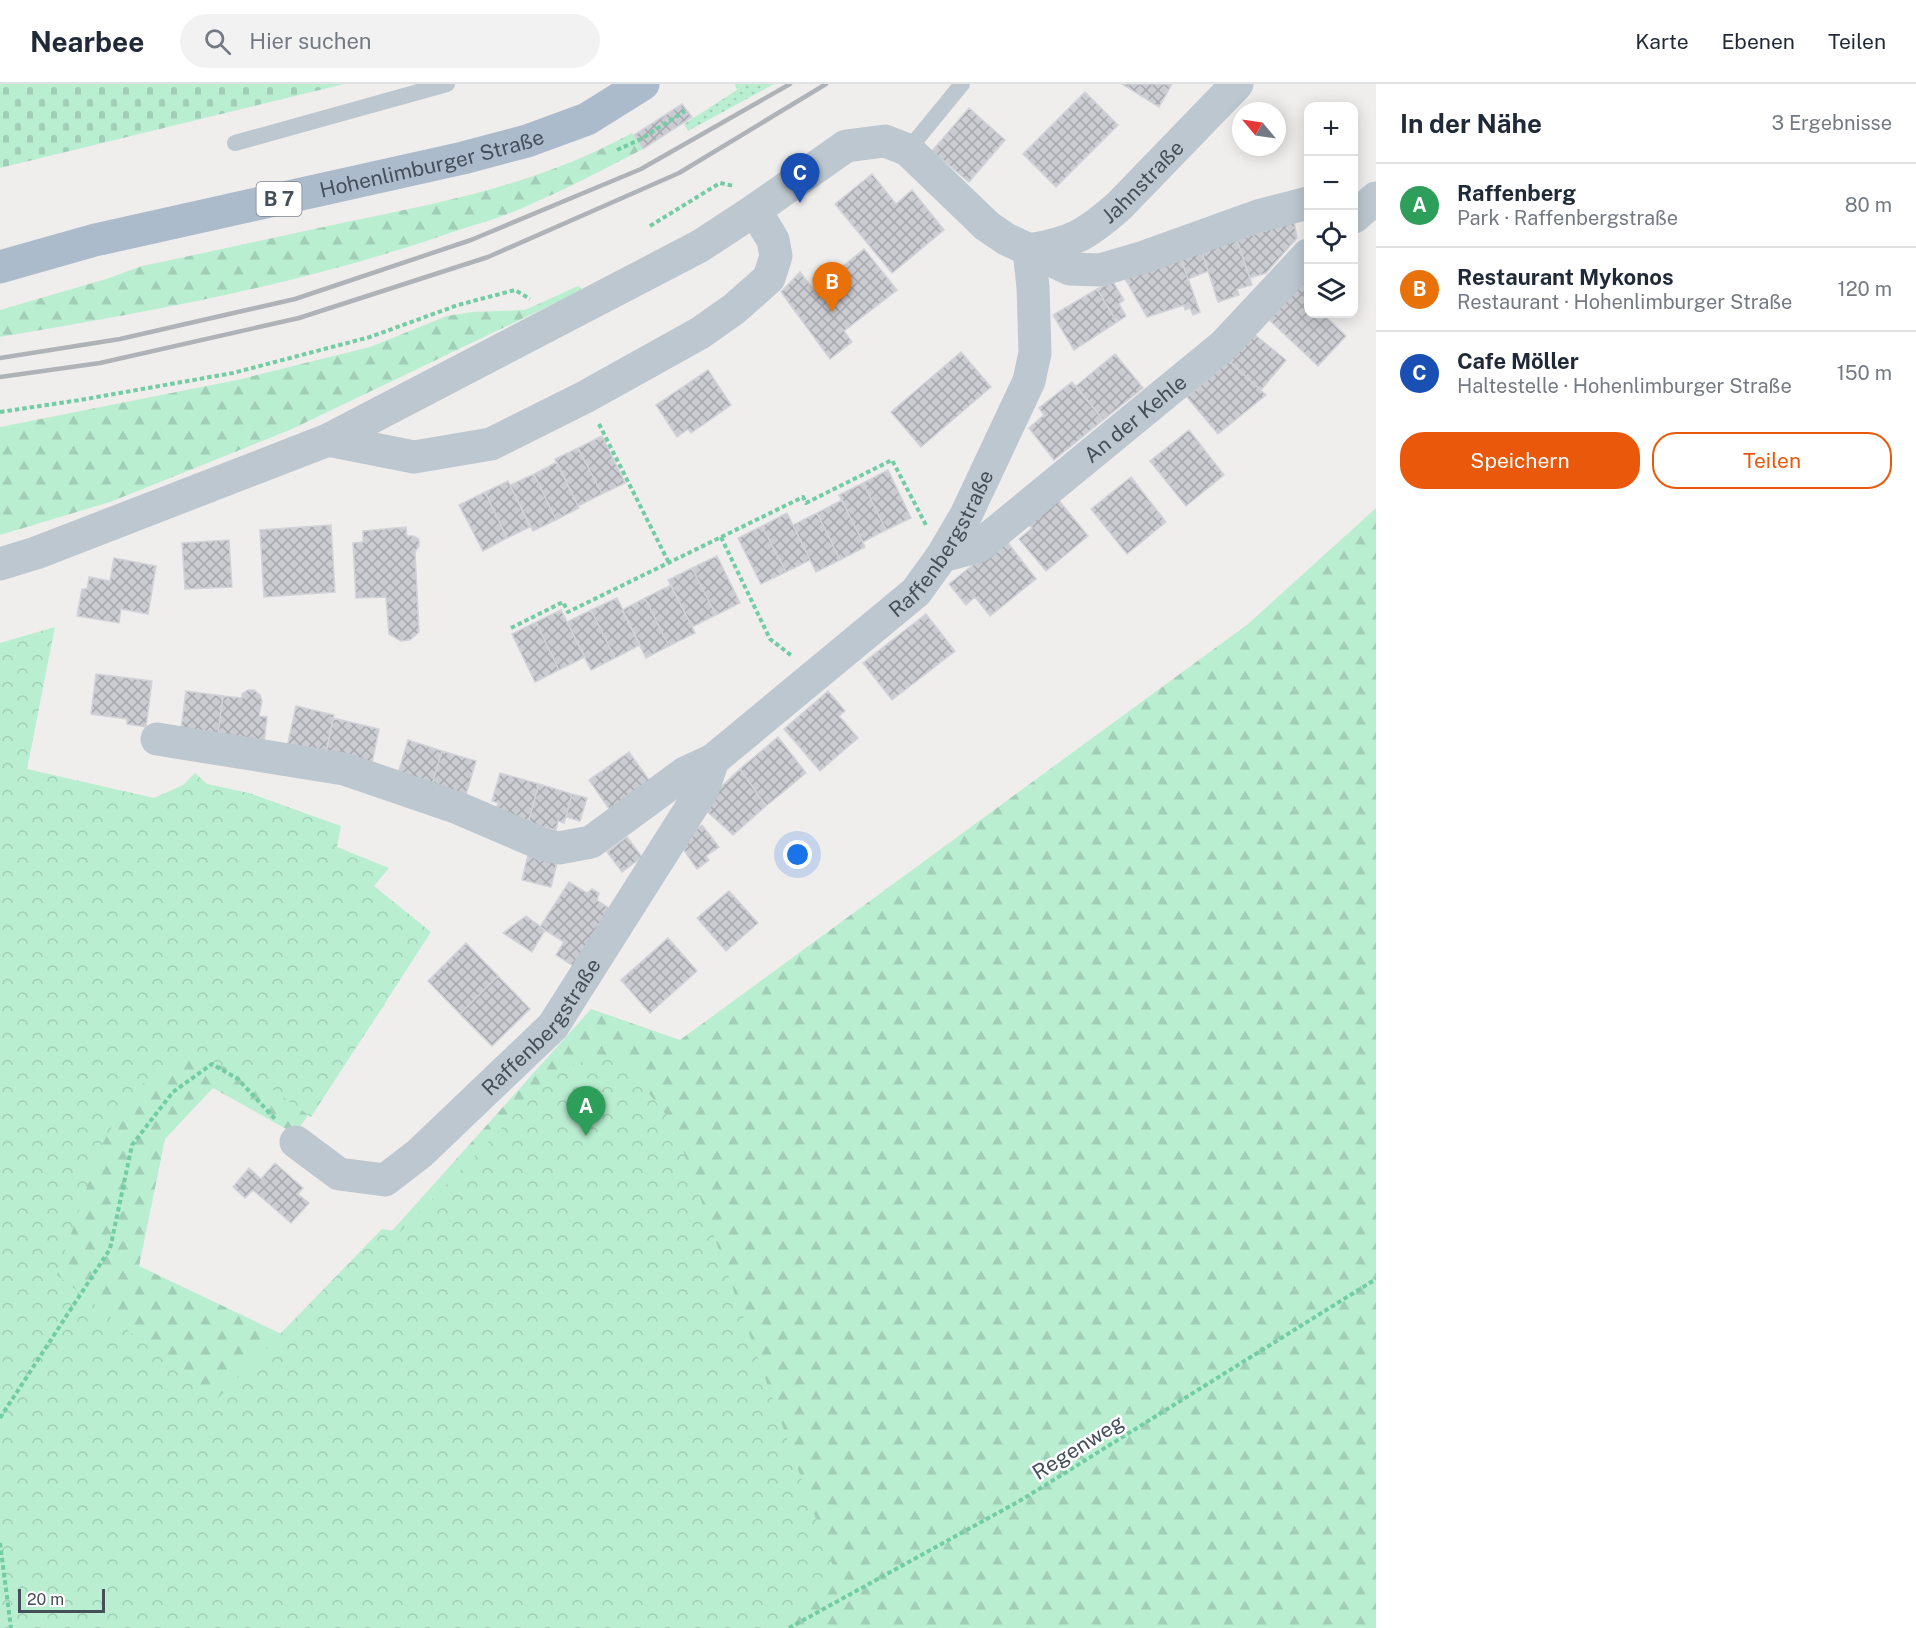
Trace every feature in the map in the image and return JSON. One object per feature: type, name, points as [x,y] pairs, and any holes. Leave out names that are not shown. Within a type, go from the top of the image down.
[{"type":"main road","name":"Hohenlimburger Straße","points":[[0,267],[95,240],[463,158],[526,141],[587,119],[643,84]]},
{"type":"street","name":"Jahnstraße","points":[[1029,250],[1060,244],[1084,234],[1100,223],[1237,84]]},
{"type":"street","points":[[0,564],[36,553],[328,440],[700,246],[846,146],[885,141],[908,150],[987,226],[1006,239],[1070,269],[1100,270],[1144,257],[1258,216],[1304,204]]},
{"type":"street","points":[[1358,190],[1376,197],[1358,213]]},
{"type":"street","points":[[328,440],[414,457],[491,444],[585,397],[700,333],[734,309],[769,278],[776,256],[773,240],[755,210]]},
{"type":"street","name":"Raffenbergstraße","points":[[157,739],[344,769],[458,808],[542,844],[559,848],[591,842],[685,773],[713,760],[916,592],[942,556],[966,515],[1029,381],[1035,353],[1033,287],[1029,250]]},
{"type":"street","name":"An der Kehle","points":[[942,556],[979,546],[1215,352],[1304,259]]},
{"type":"street","name":"Raffenbergstraße","points":[[296,1142],[339,1174],[385,1180],[420,1153],[553,1026],[703,789],[713,760]]},
{"type":"lane","points":[[235,142],[447,84]]},
{"type":"lane","points":[[908,150],[962,84]]},
{"type":"path","points":[[617,150],[641,139],[685,111]]},
{"type":"path","points":[[650,226],[720,183]]},
{"type":"path","points":[[0,412],[233,373],[370,337],[458,305],[515,290]]},
{"type":"path","points":[[585,397],[669,563]]},
{"type":"path","points":[[511,628],[563,602],[568,612],[803,497],[806,502],[892,460],[942,556]]},
{"type":"path","points":[[721,537],[770,639],[816,674]]},
{"type":"path","points":[[0,1418],[111,1249],[132,1145],[173,1092],[212,1064],[238,1079],[296,1142]]},
{"type":"path","name":"Regenweg","points":[[789,1628],[1023,1499],[1376,1279]]},
{"type":"path","points":[[0,1543],[11,1628]]},
{"type":"green space","points":[[0,84],[344,84],[0,168]]},
{"type":"green space","points":[[735,84],[774,84],[688,131],[684,124],[737,90]]},
{"type":"green space","points":[[632,133],[643,149],[582,180],[511,213],[393,252],[226,295],[0,337],[0,310],[142,266],[418,207],[491,189],[562,166]]},
{"type":"green space","points":[[578,286],[581,288],[580,291],[292,429],[110,502],[0,535],[0,427],[237,380],[370,347],[447,316],[472,312],[525,310]]},
{"type":"green space","points":[[1376,508],[1376,1628],[0,1628],[0,760],[385,1004],[295,1134],[213,1088],[165,1139],[139,1266],[294,1340],[591,1009],[680,1040],[1248,624]]},
{"type":"green space","points":[[55,627],[27,769],[154,798],[183,785],[195,773],[207,784],[249,793],[341,826],[337,847],[389,868],[374,886],[431,932],[311,1117],[255,1077],[216,1064],[183,1059],[147,1079],[125,1104],[101,1146],[57,1275],[216,1400],[382,1229],[400,1232],[539,1090],[566,1067],[593,1058],[624,1062],[674,1125],[838,1580],[810,1596],[771,1628],[0,1628],[0,643]]},
{"type":"building","points":[[1122,84],[1172,84],[1159,107]]},
{"type":"building","points":[[1085,92],[1118,125],[1056,187],[1023,154]]},
{"type":"building","points":[[682,104],[692,117],[643,149],[634,135]]},
{"type":"building","points":[[969,108],[1005,140],[969,182],[932,151]]},
{"type":"building","points":[[872,174],[896,204],[912,190],[944,230],[892,273],[835,204]]},
{"type":"building","points":[[1294,221],[1297,238],[1266,273],[1250,278],[1237,240]]},
{"type":"building","points":[[1237,240],[1252,285],[1237,289],[1239,295],[1218,302],[1202,252]]},
{"type":"building","points":[[864,249],[897,290],[844,331],[852,342],[830,359],[781,292],[800,272],[814,290]]},
{"type":"building","points":[[1202,252],[1208,271],[1188,279],[1181,259]]},
{"type":"building","points":[[1181,259],[1200,312],[1193,315],[1190,308],[1185,310],[1184,305],[1147,317],[1125,279]]},
{"type":"building","points":[[1304,277],[1304,318],[1327,318],[1346,336],[1318,366],[1267,318]]},
{"type":"building","points":[[1113,282],[1124,300],[1119,304],[1126,316],[1117,322],[1097,289]]},
{"type":"building","points":[[1097,289],[1117,322],[1074,350],[1053,315]]},
{"type":"building","points":[[1254,334],[1286,360],[1261,390],[1229,361]]},
{"type":"building","points":[[961,352],[991,387],[921,447],[891,412]]},
{"type":"building","points":[[1115,354],[1143,388],[1103,420],[1076,386]]},
{"type":"building","points":[[1229,361],[1266,395],[1218,434],[1187,397]]},
{"type":"building","points":[[708,370],[731,405],[691,433],[688,429],[677,437],[656,405]]},
{"type":"building","points":[[1072,382],[1103,420],[1054,460],[1029,428],[1044,415],[1039,408]]},
{"type":"building","points":[[1189,430],[1224,475],[1186,506],[1150,461]]},
{"type":"building","points":[[602,436],[625,483],[602,494],[578,448]]},
{"type":"building","points":[[578,448],[602,494],[578,506],[555,459]]},
{"type":"building","points":[[557,462],[579,508],[556,520],[534,474]]},
{"type":"building","points":[[888,470],[911,518],[886,530],[863,483]]},
{"type":"building","points":[[534,474],[556,520],[533,531],[510,485]]},
{"type":"building","points":[[1131,477],[1166,522],[1127,554],[1091,509]]},
{"type":"building","points":[[508,481],[530,527],[507,538],[485,492]]},
{"type":"building","points":[[863,483],[886,530],[863,542],[839,495]]},
{"type":"building","points":[[485,492],[507,538],[483,551],[459,505]]},
{"type":"building","points":[[1057,498],[1088,536],[1046,571],[1019,539],[1032,528],[1027,523]]},
{"type":"building","points":[[842,500],[865,547],[840,560],[817,513]]},
{"type":"building","points":[[787,513],[810,560],[786,572],[762,526]]},
{"type":"building","points":[[817,513],[840,560],[816,572],[793,525]]},
{"type":"building","points":[[331,525],[335,592],[264,597],[260,530]]},
{"type":"building","points":[[762,526],[786,572],[761,584],[738,538]]},
{"type":"building","points":[[406,527],[407,536],[419,539],[419,546],[415,552],[419,632],[410,640],[401,641],[389,634],[386,597],[356,598],[353,543],[363,542],[363,531]]},
{"type":"building","points":[[1005,539],[1036,579],[990,616],[975,597],[966,605],[949,584]]},
{"type":"building","points":[[229,540],[232,587],[185,589],[182,543]]},
{"type":"building","points":[[717,556],[740,603],[716,615],[692,568]]},
{"type":"building","points":[[114,558],[156,566],[148,614],[121,609],[119,623],[77,616],[82,589],[87,589],[89,577],[110,581]]},
{"type":"building","points":[[692,568],[716,615],[692,627],[668,580]]},
{"type":"building","points":[[671,585],[695,633],[669,646],[645,598]]},
{"type":"building","points":[[617,598],[640,645],[615,658],[591,610]]},
{"type":"building","points":[[645,598],[669,646],[646,658],[622,610]]},
{"type":"building","points":[[561,610],[585,657],[559,670],[536,622]]},
{"type":"building","points":[[591,610],[615,658],[591,670],[567,622]]},
{"type":"building","points":[[926,614],[955,651],[892,700],[863,663]]},
{"type":"building","points":[[536,622],[559,670],[535,682],[512,634]]},
{"type":"building","points":[[96,674],[152,681],[146,727],[127,724],[127,719],[91,714]]},
{"type":"building","points":[[248,690],[254,690],[260,695],[262,701],[259,716],[267,717],[264,743],[217,740],[223,696],[242,698],[242,694]]},
{"type":"building","points":[[186,691],[223,696],[217,740],[180,736]]},
{"type":"building","points":[[828,691],[845,711],[839,716],[858,738],[820,771],[784,729]]},
{"type":"building","points":[[296,706],[334,715],[325,758],[286,752]]},
{"type":"building","points":[[333,718],[379,729],[371,768],[325,758]]},
{"type":"building","points":[[778,737],[806,773],[766,806],[740,769]]},
{"type":"building","points":[[408,740],[442,751],[431,788],[397,777]]},
{"type":"building","points":[[442,751],[476,761],[465,798],[431,788]]},
{"type":"building","points":[[629,752],[652,784],[612,813],[589,780]]},
{"type":"building","points":[[740,769],[766,806],[733,835],[701,806]]},
{"type":"building","points":[[500,773],[539,784],[528,823],[495,813],[498,803],[492,801]]},
{"type":"building","points":[[539,784],[572,794],[564,823],[558,821],[556,830],[528,823]]},
{"type":"building","points":[[572,794],[587,798],[580,821],[566,817]]},
{"type":"building","points":[[702,825],[719,847],[706,856],[709,860],[697,869],[681,846],[692,838],[690,834]]},
{"type":"building","points":[[627,837],[642,857],[622,872],[607,852]]},
{"type":"building","points":[[528,855],[557,863],[551,887],[522,880]]},
{"type":"building","points":[[569,882],[587,893],[592,889],[599,893],[597,900],[613,911],[578,969],[556,955],[564,942],[540,927]]},
{"type":"building","points":[[729,891],[758,923],[726,951],[697,918]]},
{"type":"building","points":[[526,916],[545,930],[532,952],[503,933]]},
{"type":"building","points":[[668,938],[697,971],[650,1013],[621,980]]},
{"type":"building","points":[[466,943],[498,976],[460,1014],[428,981]]},
{"type":"building","points":[[498,976],[530,1009],[492,1046],[460,1014]]},
{"type":"building","points":[[275,1163],[303,1188],[298,1194],[309,1203],[291,1223],[253,1190],[245,1198],[233,1187],[249,1168],[261,1179]]},
{"type":"railway","points":[[0,358],[120,339],[295,299],[471,240],[641,169],[790,84]]},
{"type":"railway","points":[[0,377],[100,363],[299,318],[488,257],[679,173],[826,84]]},
{"type":"place","name":"Cafe Möller","points":[[800,203]]},
{"type":"place","name":"Restaurant Mykonos","points":[[832,312]]},
{"type":"place","name":"Raffenberg","points":[[586,1136]]}]
